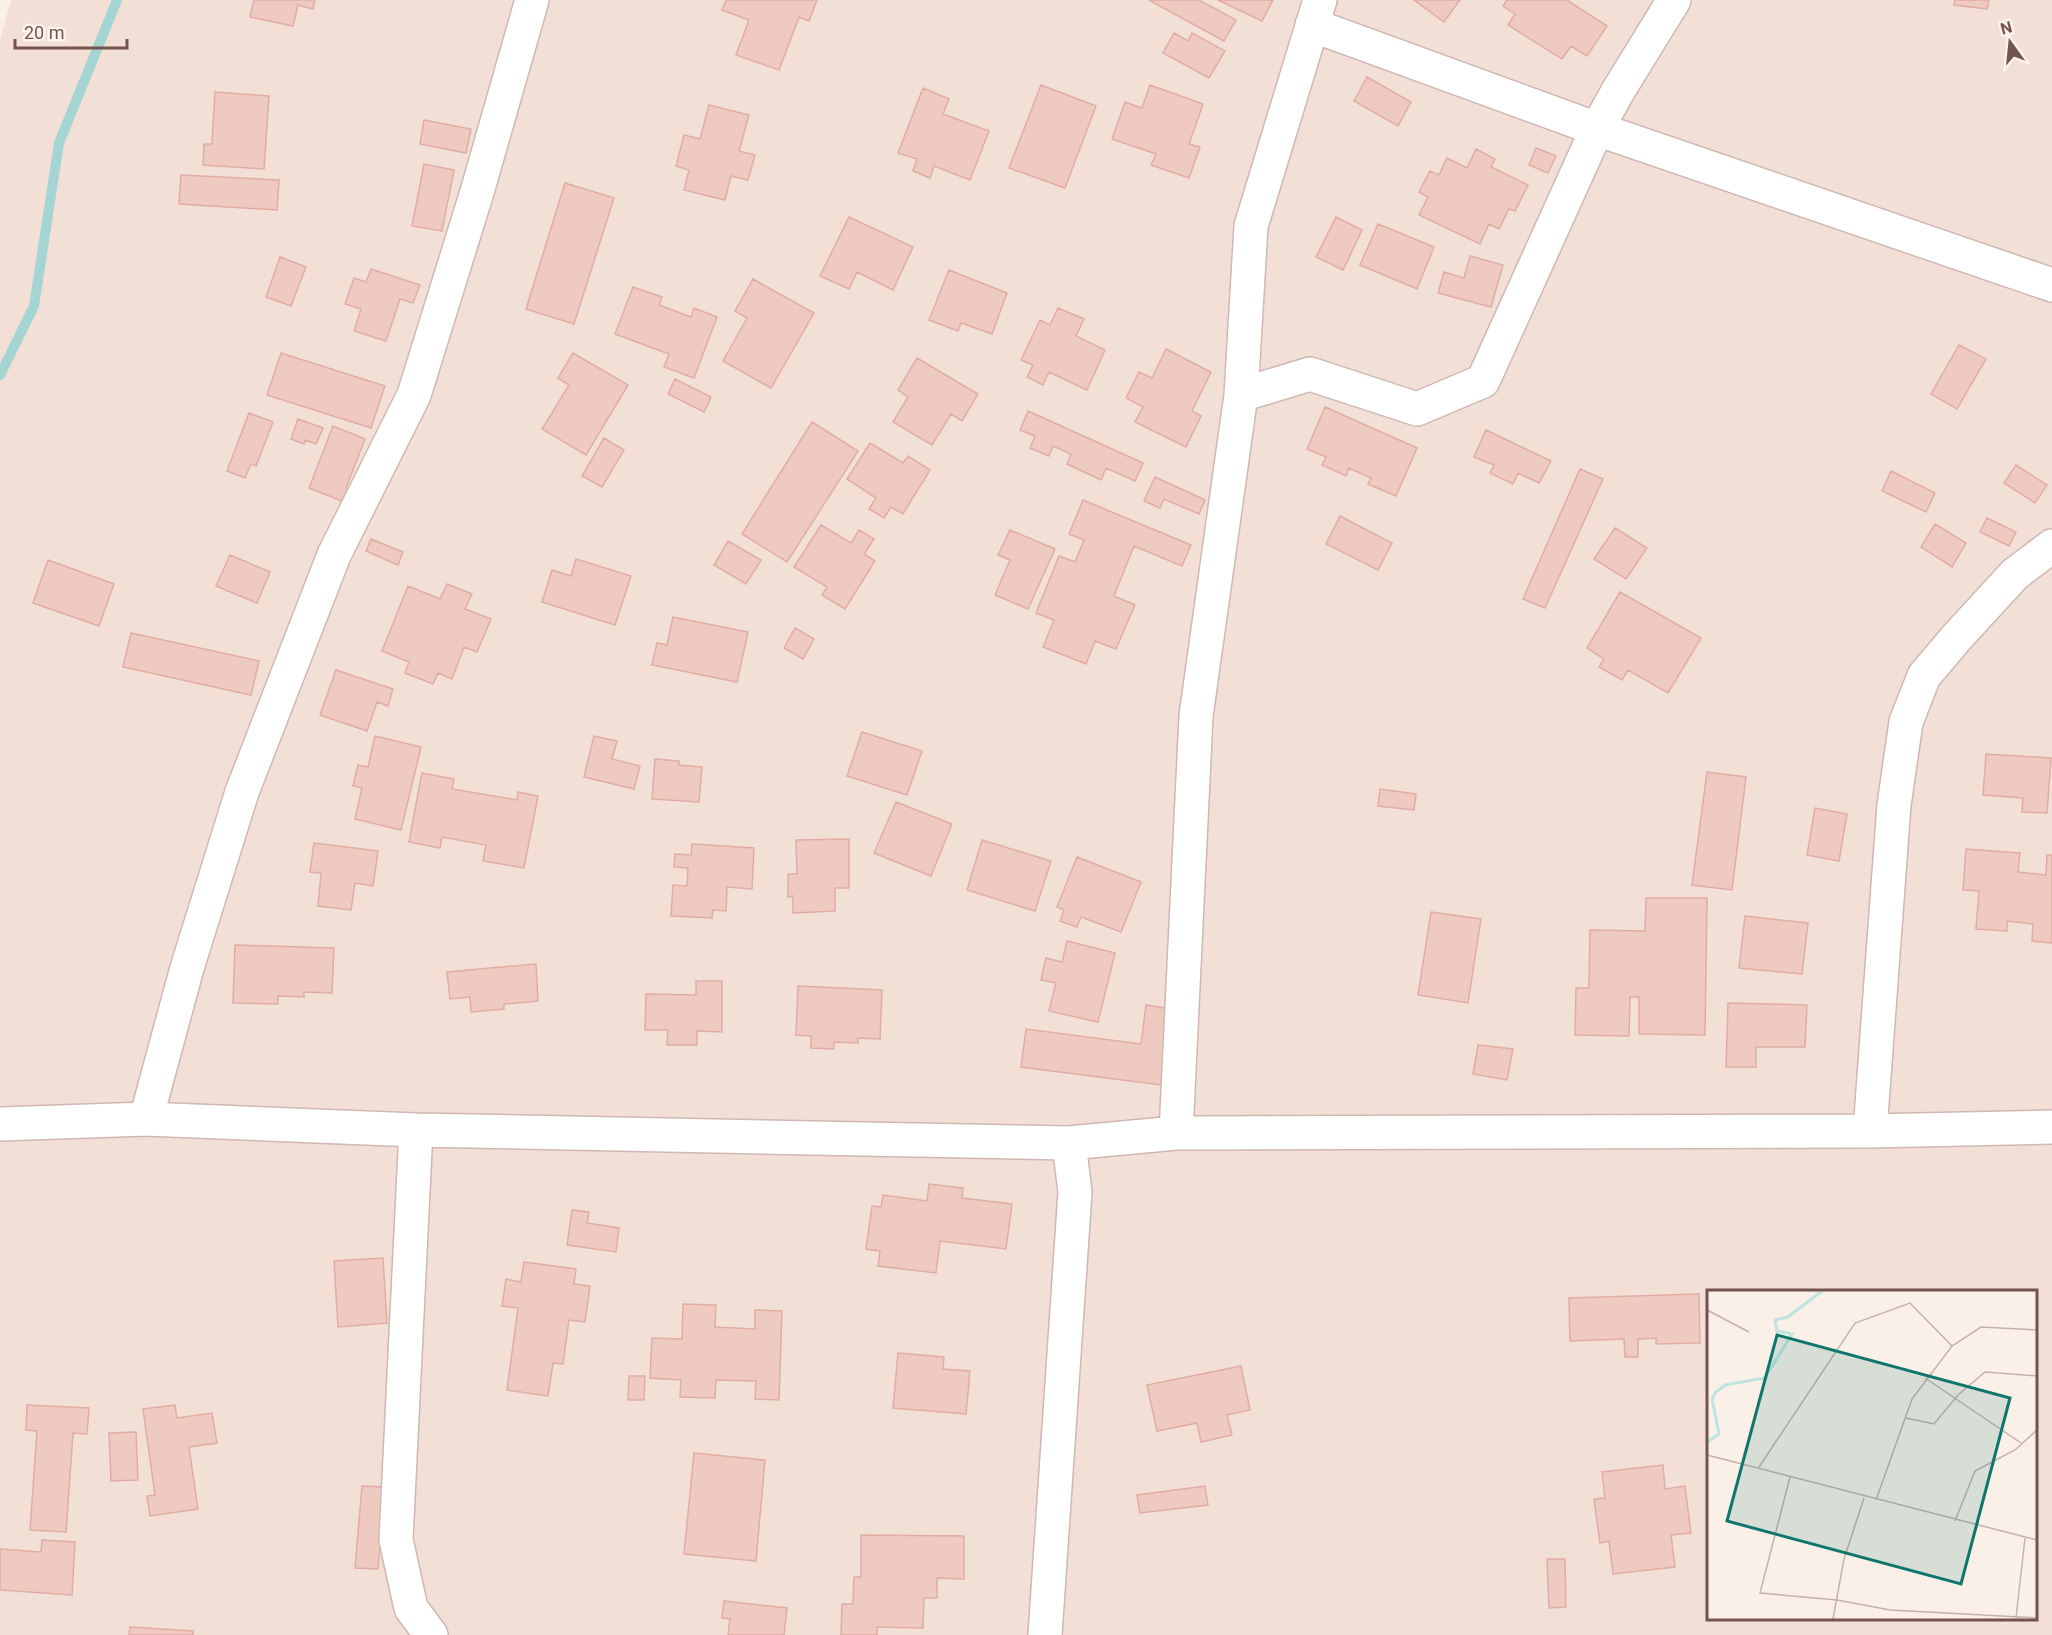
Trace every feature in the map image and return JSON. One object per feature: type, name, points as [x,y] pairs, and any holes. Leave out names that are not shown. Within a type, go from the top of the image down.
[{"type":"street","points":[[146,1119],[187,968],[242,792],[334,555],[414,395],[477,192],[532,0]]},
{"type":"street","points":[[1240,395],[1310,374],[1417,409],[1483,381],[1598,129],[1618,91],[1674,0]]},
{"type":"street","points":[[1176,1133],[1196,716],[1240,395],[1251,226],[1316,13],[1598,129],[2052,285]]},
{"type":"street","points":[[1870,1131],[1894,805],[1906,722],[1924,676],[2015,574],[2052,546]]},
{"type":"street","points":[[0,1124],[146,1119],[416,1130],[1069,1143],[1176,1133],[1870,1131],[2052,1127]]},
{"type":"street","points":[[416,1130],[396,1540],[411,1608],[431,1635]]},
{"type":"street","points":[[1045,1635],[1075,1192],[1069,1143]]},
{"type":"shaded area","points":[[11,0],[2052,0],[2052,1635],[0,1635],[0,40]]},
{"type":"building","points":[[254,0],[315,0],[313,9],[298,5],[293,26],[250,17]]},
{"type":"building","points":[[726,0],[817,0],[809,21],[799,17],[779,70],[736,55],[749,20],[722,10]]},
{"type":"building","points":[[1149,0],[1199,0],[1236,20],[1224,41]]},
{"type":"building","points":[[1218,0],[1273,0],[1262,21]]},
{"type":"building","points":[[1414,0],[1460,0],[1444,22]]},
{"type":"building","points":[[1507,0],[1567,0],[1607,26],[1587,56],[1571,46],[1562,59],[1508,25],[1515,14],[1503,6]]},
{"type":"building","points":[[1955,0],[1989,0],[1987,9],[1954,5]]},
{"type":"building","points":[[1174,33],[1188,41],[1192,33],[1225,51],[1209,78],[1163,53]]},
{"type":"building","points":[[1367,77],[1411,102],[1398,126],[1354,101]]},
{"type":"building","points":[[1041,85],[1096,106],[1065,188],[1009,168]]},
{"type":"building","points":[[1150,85],[1203,104],[1189,144],[1200,147],[1189,178],[1151,165],[1156,154],[1112,139],[1125,102],[1142,108]]},
{"type":"building","points":[[923,88],[949,99],[943,114],[989,131],[970,180],[934,166],[930,178],[913,171],[917,159],[898,153]]},
{"type":"building","points":[[215,92],[269,96],[264,169],[203,165],[204,144],[212,144]]},
{"type":"building","points":[[709,105],[749,115],[739,151],[755,155],[748,180],[731,176],[725,200],[684,190],[689,170],[676,166],[684,135],[700,139]]},
{"type":"building","points":[[424,120],[471,129],[466,153],[420,144]]},
{"type":"building","points":[[1536,148],[1556,156],[1548,173],[1529,165]]},
{"type":"building","points":[[1476,149],[1495,159],[1491,167],[1528,185],[1515,211],[1509,209],[1499,229],[1489,224],[1480,244],[1419,215],[1428,197],[1419,192],[1430,171],[1439,175],[1447,158],[1467,168]]},
{"type":"building","points":[[424,164],[454,170],[442,231],[412,226]]},
{"type":"building","points":[[181,175],[279,180],[277,210],[179,204]]},
{"type":"building","points":[[565,183],[614,198],[574,324],[526,309]]},
{"type":"building","points":[[849,217],[913,247],[893,290],[857,272],[849,289],[820,276]]},
{"type":"building","points":[[1336,217],[1362,230],[1343,270],[1316,257]]},
{"type":"building","points":[[1378,224],[1434,247],[1417,289],[1360,265]]},
{"type":"building","points":[[1470,256],[1503,265],[1491,307],[1438,293],[1444,272],[1464,278]]},
{"type":"building","points":[[280,257],[306,267],[291,306],[266,297]]},
{"type":"building","points":[[371,269],[420,285],[413,303],[400,299],[386,341],[354,331],[361,309],[345,304],[354,278],[366,282]]},
{"type":"building","points":[[949,270],[1007,293],[992,334],[961,323],[958,331],[929,320]]},
{"type":"building","points":[[753,279],[814,313],[771,388],[723,361],[747,318],[735,311]]},
{"type":"building","points":[[633,287],[662,297],[659,305],[691,317],[694,308],[717,317],[694,378],[664,367],[669,354],[615,334]]},
{"type":"building","points":[[1058,308],[1084,319],[1076,336],[1105,350],[1087,390],[1049,372],[1043,385],[1027,377],[1033,365],[1021,360],[1040,320],[1050,325]]},
{"type":"building","points":[[1959,345],[1986,359],[1957,409],[1931,394]]},
{"type":"building","points":[[1166,349],[1211,372],[1192,411],[1201,416],[1186,447],[1135,422],[1143,407],[1126,398],[1139,372],[1152,378]]},
{"type":"building","points":[[281,353],[385,386],[371,428],[267,395]]},
{"type":"building","points":[[573,353],[628,385],[586,455],[542,429],[569,385],[558,378]]},
{"type":"building","points":[[917,358],[978,394],[962,421],[951,414],[932,445],[893,422],[908,397],[898,390]]},
{"type":"building","points":[[675,379],[711,397],[704,412],[668,394]]},
{"type":"building","points":[[1325,407],[1417,448],[1396,496],[1368,484],[1371,478],[1349,468],[1346,476],[1322,465],[1326,457],[1307,449]]},
{"type":"building","points":[[1028,411],[1143,463],[1135,481],[1106,468],[1101,480],[1067,464],[1071,454],[1053,446],[1049,456],[1030,448],[1035,436],[1020,430]]},
{"type":"building","points":[[249,413],[273,422],[256,466],[251,464],[245,478],[227,471]]},
{"type":"building","points":[[298,419],[323,428],[316,444],[305,440],[304,444],[291,439]]},
{"type":"building","points":[[812,422],[858,451],[787,562],[742,534]]},
{"type":"building","points":[[333,426],[365,439],[346,488],[352,490],[347,503],[309,488]]},
{"type":"building","points":[[1486,430],[1551,461],[1539,483],[1518,473],[1513,484],[1490,473],[1494,465],[1474,457]]},
{"type":"building","points":[[604,438],[624,450],[602,487],[582,476]]},
{"type":"building","points":[[870,443],[903,463],[908,456],[930,470],[903,514],[891,507],[884,518],[869,509],[876,498],[847,479]]},
{"type":"building","points":[[2016,465],[2047,485],[2035,503],[2004,483]]},
{"type":"building","points":[[1580,469],[1603,479],[1545,608],[1523,599]]},
{"type":"building","points":[[1891,471],[1935,493],[1926,512],[1882,491]]},
{"type":"building","points":[[1155,477],[1205,500],[1199,514],[1164,499],[1160,508],[1144,501]]},
{"type":"building","points":[[1083,500],[1191,545],[1182,566],[1134,546],[1114,596],[1135,605],[1116,649],[1095,641],[1086,664],[1043,647],[1054,620],[1036,613],[1059,556],[1075,562],[1084,540],[1069,534]]},
{"type":"building","points":[[1340,516],[1392,543],[1378,570],[1326,544]]},
{"type":"building","points":[[1987,518],[2016,532],[2009,546],[1980,532]]},
{"type":"building","points":[[1935,524],[1966,543],[1952,567],[1921,547]]},
{"type":"building","points":[[821,525],[851,543],[859,530],[874,539],[864,554],[875,561],[845,609],[822,595],[827,587],[794,567]]},
{"type":"building","points":[[1615,528],[1647,548],[1626,579],[1594,559]]},
{"type":"building","points":[[1010,530],[1055,549],[1028,609],[995,595],[1010,560],[998,555]]},
{"type":"building","points":[[371,539],[403,552],[398,565],[366,551]]},
{"type":"building","points":[[728,541],[761,560],[746,584],[714,565]]},
{"type":"building","points":[[230,555],[270,572],[257,603],[216,586]]},
{"type":"building","points":[[576,559],[631,576],[615,625],[542,602],[552,570],[571,576]]},
{"type":"building","points":[[48,560],[114,584],[99,626],[33,603]]},
{"type":"building","points":[[447,584],[472,594],[465,609],[491,619],[477,652],[464,647],[452,679],[438,673],[433,684],[405,673],[409,662],[382,651],[408,586],[440,599]]},
{"type":"building","points":[[1620,592],[1701,638],[1668,693],[1628,670],[1622,680],[1599,667],[1604,659],[1587,648]]},
{"type":"building","points":[[673,617],[748,632],[737,682],[652,665],[657,643],[667,645]]},
{"type":"building","points":[[795,628],[814,639],[803,659],[784,648]]},
{"type":"building","points":[[131,633],[259,661],[251,695],[123,667]]},
{"type":"building","points":[[336,670],[393,689],[388,706],[377,702],[367,731],[320,715]]},
{"type":"building","points":[[862,732],[922,751],[907,795],[847,776]]},
{"type":"building","points":[[375,736],[421,747],[401,830],[355,819],[362,788],[353,786],[358,765],[368,767]]},
{"type":"building","points":[[594,736],[617,741],[612,759],[640,766],[634,789],[584,777]]},
{"type":"building","points":[[1986,754],[2051,758],[2047,813],[2022,812],[2023,798],[1983,795]]},
{"type":"building","points":[[655,759],[679,761],[679,765],[702,767],[699,802],[652,799]]},
{"type":"building","points":[[1707,772],[1746,777],[1732,890],[1692,885]]},
{"type":"building","points":[[422,773],[454,779],[452,789],[517,800],[518,792],[538,796],[524,868],[483,861],[486,845],[442,837],[440,848],[409,842]]},
{"type":"building","points":[[1380,789],[1416,794],[1414,810],[1378,806]]},
{"type":"building","points":[[896,802],[952,824],[931,876],[874,853]]},
{"type":"building","points":[[1815,808],[1847,814],[1839,861],[1807,855]]},
{"type":"building","points":[[849,839],[849,888],[835,888],[835,911],[793,913],[793,896],[788,897],[788,874],[797,874],[796,840]]},
{"type":"building","points":[[982,840],[1051,861],[1035,911],[967,890]]},
{"type":"building","points":[[314,843],[378,851],[373,886],[355,883],[351,910],[318,906],[321,873],[310,872]]},
{"type":"building","points":[[692,844],[754,848],[752,889],[727,887],[726,911],[713,910],[712,918],[671,916],[673,885],[687,886],[688,868],[674,867],[675,854],[691,855]]},
{"type":"building","points":[[1966,849],[2020,853],[2018,872],[2046,875],[2047,855],[2052,855],[2052,943],[2032,941],[2033,924],[2007,921],[2007,931],[1976,929],[1979,891],[1963,890]]},
{"type":"building","points":[[1077,857],[1141,882],[1121,932],[1081,917],[1077,927],[1060,921],[1064,910],[1057,907]]},
{"type":"building","points":[[1646,898],[1707,898],[1705,1035],[1639,1034],[1639,997],[1630,997],[1629,1036],[1575,1035],[1576,988],[1589,988],[1590,930],[1645,931]]},
{"type":"building","points":[[1431,912],[1481,919],[1468,1003],[1418,995]]},
{"type":"building","points":[[1745,916],[1808,923],[1802,974],[1739,968]]},
{"type":"building","points":[[1067,941],[1115,953],[1098,1022],[1049,1011],[1056,983],[1041,980],[1046,958],[1062,962]]},
{"type":"building","points":[[235,945],[334,948],[332,993],[304,992],[304,997],[278,996],[278,1004],[233,1003]]},
{"type":"building","points":[[536,964],[538,1001],[504,1004],[504,1009],[471,1012],[470,997],[450,999],[447,972]]},
{"type":"building","points":[[696,981],[722,981],[722,1032],[697,1031],[697,1045],[667,1045],[668,1030],[645,1030],[646,994],[696,995]]},
{"type":"building","points":[[798,986],[882,990],[880,1039],[858,1038],[858,1043],[834,1042],[834,1049],[811,1048],[811,1036],[796,1035]]},
{"type":"building","points":[[1728,1003],[1807,1005],[1805,1047],[1756,1047],[1756,1067],[1726,1067]]},
{"type":"building","points":[[1146,1005],[1171,1009],[1161,1085],[1021,1067],[1026,1029],[1141,1044]]},
{"type":"building","points":[[1478,1045],[1513,1049],[1507,1080],[1473,1074]]},
{"type":"building","points":[[929,1184],[963,1188],[962,1198],[1012,1204],[1006,1249],[940,1241],[936,1273],[878,1266],[880,1251],[866,1249],[872,1206],[881,1207],[883,1195],[927,1201]]},
{"type":"building","points":[[572,1210],[589,1212],[587,1223],[619,1228],[616,1252],[567,1245]]},
{"type":"building","points":[[383,1258],[387,1323],[338,1327],[334,1261]]},
{"type":"building","points":[[524,1262],[576,1269],[574,1284],[590,1286],[585,1322],[569,1320],[563,1364],[553,1363],[548,1396],[507,1390],[518,1308],[502,1306],[506,1279],[521,1282]]},
{"type":"building","points":[[1699,1294],[1700,1343],[1656,1344],[1656,1338],[1638,1339],[1638,1357],[1625,1357],[1624,1339],[1570,1341],[1569,1298]]},
{"type":"building","points":[[683,1304],[716,1305],[715,1327],[755,1329],[755,1310],[782,1311],[779,1400],[755,1399],[756,1381],[716,1380],[715,1398],[680,1397],[681,1380],[650,1378],[652,1338],[682,1339]]},
{"type":"building","points":[[898,1353],[944,1357],[943,1369],[970,1371],[966,1414],[893,1408]]},
{"type":"building","points":[[1241,1366],[1250,1410],[1227,1415],[1232,1435],[1201,1442],[1197,1423],[1157,1431],[1147,1385]]},
{"type":"building","points":[[629,1376],[645,1376],[644,1400],[628,1400]]},
{"type":"building","points":[[27,1405],[89,1408],[87,1434],[73,1433],[66,1532],[30,1530],[37,1431],[26,1430]]},
{"type":"building","points":[[175,1405],[177,1418],[212,1413],[217,1443],[189,1447],[198,1509],[150,1516],[147,1496],[155,1495],[143,1409]]},
{"type":"building","points":[[136,1432],[138,1480],[111,1481],[109,1433]]},
{"type":"building","points":[[694,1453],[765,1460],[756,1561],[684,1554]]},
{"type":"building","points":[[1663,1465],[1665,1489],[1685,1486],[1691,1533],[1671,1535],[1675,1567],[1613,1574],[1609,1541],[1600,1543],[1594,1499],[1605,1498],[1602,1472]]},
{"type":"building","points":[[362,1486],[385,1487],[378,1569],[355,1568]]},
{"type":"building","points":[[1205,1486],[1208,1505],[1140,1513],[1137,1495]]},
{"type":"building","points":[[861,1535],[964,1536],[964,1579],[937,1578],[937,1598],[924,1598],[923,1628],[877,1627],[877,1635],[841,1635],[842,1604],[853,1604],[854,1577],[861,1577]]},
{"type":"building","points":[[42,1540],[75,1542],[72,1595],[0,1590],[0,1549],[41,1552]]},
{"type":"building","points":[[1547,1559],[1565,1559],[1566,1607],[1549,1608]]},
{"type":"building","points":[[724,1601],[787,1608],[784,1635],[728,1635],[730,1619],[722,1618]]},
{"type":"building","points":[[130,1627],[193,1631],[193,1635],[129,1635]]},
{"type":"waterway","points":[[0,375],[34,306],[59,143],[117,0]]}]
